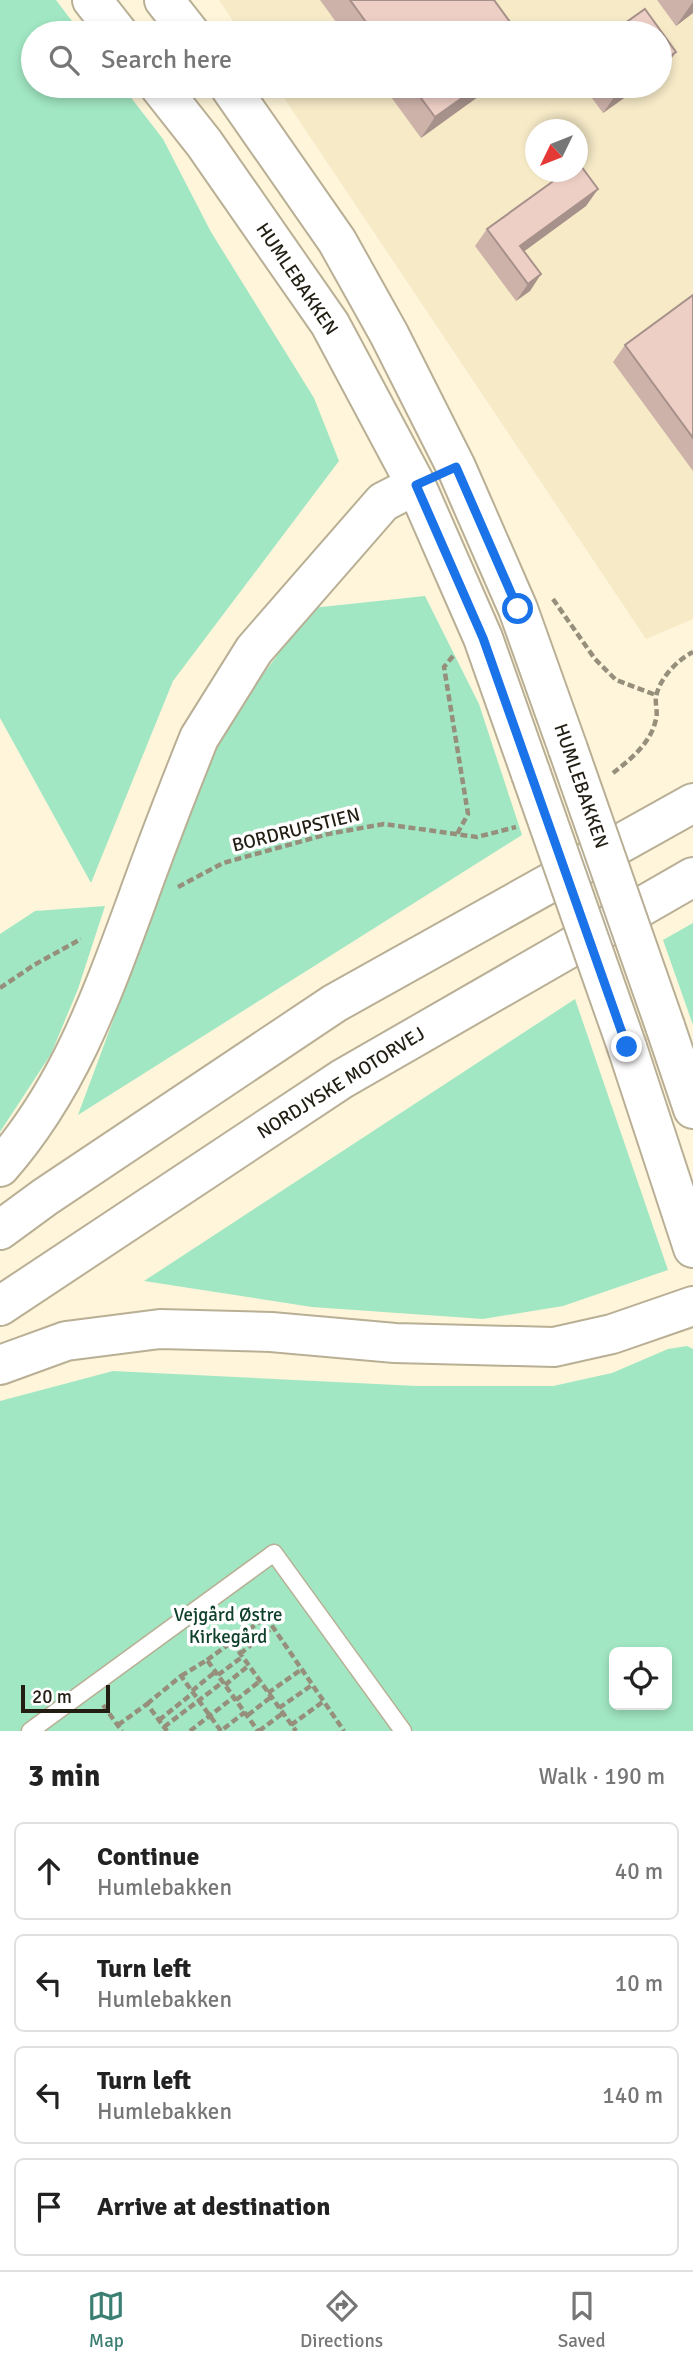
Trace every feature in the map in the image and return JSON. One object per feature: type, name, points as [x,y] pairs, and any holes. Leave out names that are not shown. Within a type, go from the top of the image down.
[{"type":"main road","points":[[92,0],[109,21]]},
{"type":"main road","points":[[163,0],[180,21]]},
{"type":"main road","name":"HUMLEBAKKEN","points":[[168,98],[204,143],[330,324],[416,485],[483,638],[627,1047],[693,1248]]},
{"type":"main road","name":"HUMLEBAKKEN","points":[[237,98],[337,241],[389,334],[456,467],[518,609],[693,1109]]},
{"type":"main road","points":[[0,1167],[47,1107],[93,1017],[199,738],[223,697],[254,650],[383,502],[456,467]]},
{"type":"main road","points":[[0,1230],[56,1189],[335,1003],[693,803]]},
{"type":"main road","name":"NORDJYSKE MOTORVEJ","points":[[0,1306],[342,1079],[693,877]]},
{"type":"main road","points":[[0,1365],[65,1341],[160,1329],[271,1332],[395,1343],[554,1347],[612,1334],[693,1306]]},
{"type":"lane","points":[[30,1731],[274,1553],[403,1731]]},
{"type":"path","points":[[518,609],[551,597],[595,659],[616,680],[656,695]]},
{"type":"path","points":[[457,834],[468,814],[444,667],[459,649],[483,638]]},
{"type":"path","points":[[602,779],[640,752],[656,720],[656,695],[681,658],[693,652]]},
{"type":"path","name":"BORDRUPSTIEN","points":[[172,891],[223,863],[328,834],[384,824],[477,837],[511,830],[523,824]]},
{"type":"path","points":[[0,988],[81,939]]},
{"type":"path","points":[[118,1725],[148,1704],[181,1675],[207,1660],[266,1617],[344,1731]]},
{"type":"path","points":[[159,1720],[273,1627]]},
{"type":"path","points":[[232,1642],[293,1729],[324,1702]]},
{"type":"path","points":[[207,1660],[257,1730],[312,1685]]},
{"type":"path","points":[[148,1704],[166,1729],[249,1665]]},
{"type":"path","points":[[181,1675],[221,1731],[302,1669]]},
{"type":"path","points":[[190,1731],[260,1681]]},
{"type":"path","points":[[90,1687],[122,1731]]},
{"type":"shaded area","points":[[219,0],[693,0],[693,619],[646,639],[284,98],[672,98],[672,21],[233,21]]},
{"type":"green space","points":[[0,0],[56,0],[72,21],[21,21],[21,98],[131,98],[163,139],[211,232],[314,398],[339,461],[173,681],[91,883],[0,718]]},
{"type":"green space","points":[[425,596],[479,704],[522,835],[78,1115],[200,786],[228,722],[312,608]]},
{"type":"green space","points":[[105,906],[78,989],[51,1054],[0,1132],[0,934],[35,911]]},
{"type":"green space","points":[[693,923],[693,1025],[663,940]]},
{"type":"green space","points":[[575,999],[668,1270],[563,1306],[483,1319],[312,1307],[144,1281]]},
{"type":"green space","name":"Vejgård Østre Kirkegård","points":[[687,1346],[693,1349],[693,1731],[0,1731],[0,1401],[113,1371],[417,1386],[553,1386],[612,1373],[668,1349]]},
{"type":"building","points":[[350,0],[494,0],[509,21],[365,21]]},
{"type":"building","points":[[645,9],[654,21],[628,21]]},
{"type":"building","points":[[421,98],[462,98],[435,117]]},
{"type":"building","points":[[588,176],[598,189],[520,246],[541,274],[528,284],[487,229],[552,182],[588,182]]},
{"type":"building","points":[[693,295],[693,438],[625,345]]},
{"type":"route","points":[[518,609],[456,467],[416,485],[483,638],[627,1047]]}]
